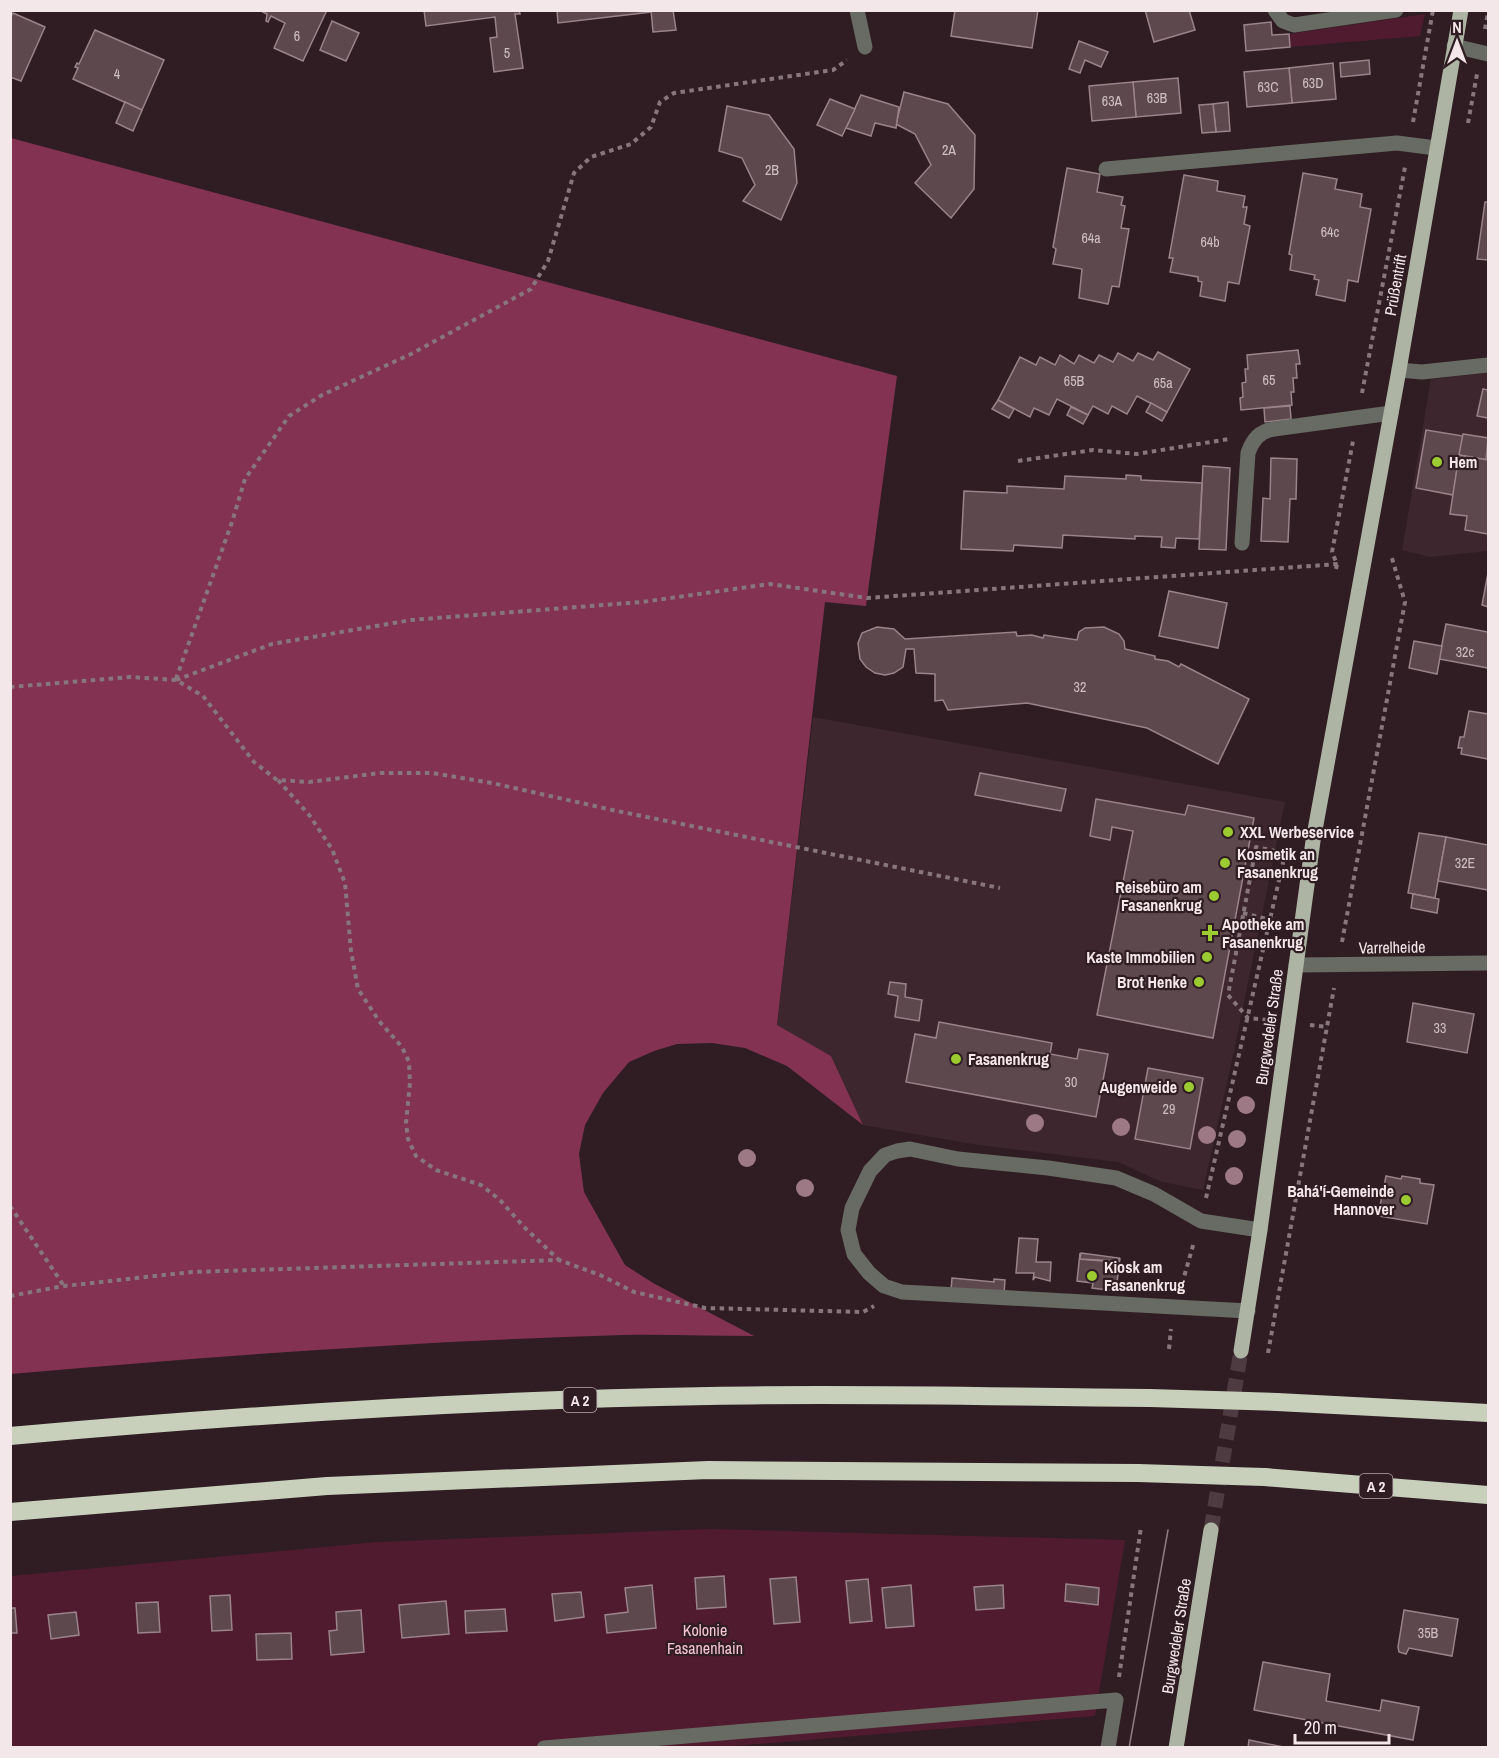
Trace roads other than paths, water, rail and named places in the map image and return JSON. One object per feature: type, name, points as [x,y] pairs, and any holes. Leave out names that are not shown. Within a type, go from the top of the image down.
[{"type":"highway","name":"A 2","points":[[10,1436],[150,1423],[441,1404],[710,1396],[1150,1398],[1488,1413]]},
{"type":"highway","name":"A 2","points":[[10,1512],[327,1486],[708,1470],[1138,1473],[1264,1477],[1488,1495]]},
{"type":"main road","name":"Prüßentrift","points":[[1362,566],[1399,370],[1461,10]]},
{"type":"main road","name":"Burgwedeler Straße","points":[[1241,1352],[1313,842],[1362,566]]},
{"type":"main road","name":"Burgwedeler Straße","points":[[1176,1748],[1211,1530]]},
{"type":"street","points":[[857,10],[865,47]]},
{"type":"street","points":[[1275,10],[1283,21],[1294,25],[1396,10]]},
{"type":"street","points":[[1455,46],[1485,54]]},
{"type":"street","points":[[1106,169],[1397,143],[1436,148]]},
{"type":"street","points":[[1399,370],[1422,372],[1488,365]]},
{"type":"street","points":[[1242,543],[1248,453],[1251,444],[1259,434],[1274,429],[1391,413]]},
{"type":"street","name":"Varrelheide","points":[[1296,965],[1488,963]]},
{"type":"street","points":[[1248,1311],[902,1292],[884,1286],[869,1273],[854,1254],[848,1230],[852,1208],[870,1172],[885,1155],[910,1149],[958,1159],[1048,1168],[1116,1178],[1154,1194],[1201,1221],[1260,1230]]},
{"type":"street","points":[[544,1748],[1116,1700],[1108,1748]]},
{"type":"tunnel","points":[[1211,1530],[1241,1351]]},
{"type":"tram line","points":[[1129,1748],[1168,1530]]},
{"type":"place","name":"Hem","points":[[1437,462]]},
{"type":"place","name":"XXL Werbeservice","points":[[1228,832]]},
{"type":"place","name":"Kosmetik an Fasanenkrug","points":[[1225,863]]},
{"type":"place","name":"Reisebüro am Fasanenkrug","points":[[1214,896]]},
{"type":"place","name":"Apotheke am Fasanenkrug","points":[[1210,933]]},
{"type":"place","name":"Kaste Immobilien","points":[[1207,957]]},
{"type":"place","name":"Brot Henke","points":[[1199,982]]},
{"type":"place","name":"Fasanenkrug","points":[[956,1059]]},
{"type":"place","name":"Augenweide","points":[[1189,1087]]},
{"type":"place","name":"Bahá'í-Gemeinde Hannover","points":[[1406,1200]]},
{"type":"place","name":"Kiosk am Fasanenkrug","points":[[1092,1276]]},
{"type":"park label","name":"Kolonie Fasanenhain","points":[[705,1639]]}]
